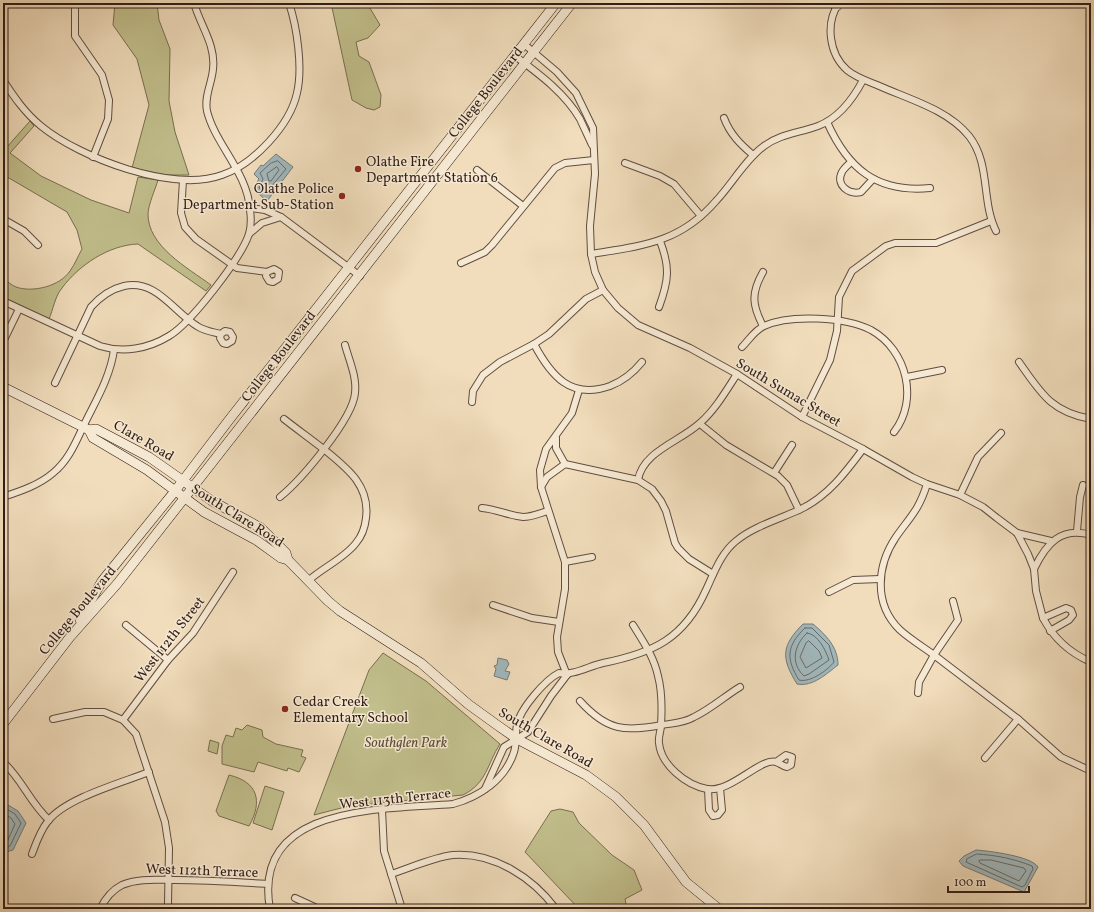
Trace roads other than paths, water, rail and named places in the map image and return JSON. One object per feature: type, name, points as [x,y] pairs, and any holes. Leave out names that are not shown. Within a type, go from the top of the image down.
[{"type":"street","points":[[75,3],[76,36],[102,75],[110,100],[108,119],[93,157]]},
{"type":"street","points":[[194,3],[212,47],[213,69],[208,90],[206,110],[212,126],[248,193],[250,208],[249,234]]},
{"type":"street","points":[[3,80],[22,108],[41,126],[60,140],[93,157],[138,173],[183,180],[222,176],[236,169],[261,151],[288,115],[297,93],[300,71],[294,17],[289,3]]},
{"type":"street","name":"College Boulevard","points":[[70,637],[102,581],[175,491],[556,3]]},
{"type":"street","name":"College Boulevard","points":[[3,724],[70,637],[117,584],[360,276],[572,3]]},
{"type":"street","points":[[836,4],[831,25],[832,45],[842,65],[863,80],[941,113],[964,130],[977,149],[982,163],[987,205],[991,221],[996,231]]},
{"type":"street","name":"South Sumac Street","points":[[524,44],[557,72],[576,93],[593,128],[595,174],[590,226],[591,254],[595,272],[603,290],[618,308],[638,324],[690,348],[737,374],[802,417],[927,484],[960,495],[983,507],[1017,533],[1034,569],[1036,591],[1043,618],[1050,631],[1076,656],[1091,662]]},
{"type":"street","name":"South Sumac Street","points":[[515,56],[554,88],[568,102],[580,119],[593,146]]},
{"type":"street","points":[[591,254],[640,246],[660,241],[682,230],[715,203],[753,155],[763,147],[784,135],[827,122],[842,110],[852,99],[863,80]]},
{"type":"street","points":[[724,118],[728,128],[735,138],[753,155]]},
{"type":"street","points":[[827,122],[838,143],[851,162],[873,179],[899,188],[911,190],[930,188]]},
{"type":"street","points":[[461,263],[485,252],[555,168],[565,163],[594,160]]},
{"type":"street","points":[[851,162],[841,173],[840,180],[845,189],[850,192],[861,192],[873,179]]},
{"type":"street","points":[[625,163],[660,176],[674,184],[701,216]]},
{"type":"street","points":[[477,170],[524,206]]},
{"type":"street","points":[[183,180],[181,213],[185,227],[196,239],[231,265],[247,270],[267,272]]},
{"type":"street","points":[[250,208],[265,210],[281,217],[360,276]]},
{"type":"street","points":[[3,301],[94,344],[114,350],[146,346],[170,336],[189,319],[231,265],[249,234],[262,223],[281,217]]},
{"type":"street","points":[[3,219],[24,231],[38,245]]},
{"type":"street","points":[[802,417],[830,360],[836,343],[839,297],[846,280],[852,271],[878,250],[895,243],[936,243],[991,221]]},
{"type":"street","points":[[659,306],[668,272],[668,260],[660,241]]},
{"type":"street","points":[[763,272],[757,282],[753,294],[755,306],[763,326]]},
{"type":"street","points":[[55,383],[91,307],[100,297],[118,287],[134,284],[147,287],[163,297],[204,330],[221,334]]},
{"type":"street","points":[[472,402],[473,391],[483,375],[500,362],[534,344],[561,324],[586,299],[603,290]]},
{"type":"street","points":[[3,342],[19,309]]},
{"type":"street","points":[[742,347],[763,326],[793,318],[838,320],[871,330],[886,342],[900,361],[906,377],[907,403],[902,422],[894,432]]},
{"type":"street","points":[[534,344],[550,370],[560,379],[579,390],[603,388],[618,383],[635,371],[642,362]]},
{"type":"street","points":[[280,497],[293,487],[323,449],[347,417],[354,401],[354,378],[345,345]]},
{"type":"street","points":[[3,496],[28,488],[52,474],[69,456],[86,428],[112,363],[114,350]]},
{"type":"street","points":[[1019,362],[1046,400],[1060,409],[1076,416],[1091,419]]},
{"type":"street","points":[[906,377],[942,370]]},
{"type":"street","points":[[638,480],[643,467],[652,457],[700,424],[715,406],[737,374]]},
{"type":"street","name":"Clare Road","points":[[3,387],[86,428],[96,429],[149,456],[183,480]]},
{"type":"street","points":[[567,675],[557,648],[559,622],[565,589],[565,562],[541,487],[540,470],[542,459],[546,450],[556,438],[572,413],[579,390]]},
{"type":"street","points":[[284,419],[351,472],[362,488],[366,514],[360,536],[349,551],[321,569],[308,581]]},
{"type":"street","points":[[700,424],[726,445],[774,473],[786,485],[799,510]]},
{"type":"street","name":"Clare Road","points":[[86,428],[93,438],[147,470],[175,491]]},
{"type":"street","points":[[960,495],[978,457],[1001,433]]},
{"type":"street","points":[[556,438],[556,448],[565,464]]},
{"type":"street","points":[[774,473],[792,445]]},
{"type":"street","points":[[485,789],[504,747],[528,732],[551,696],[567,675],[594,665],[638,655],[664,643],[685,624],[702,598],[713,574],[729,549],[743,535],[799,510],[822,496],[840,480],[863,449]]},
{"type":"street","points":[[541,487],[547,477],[565,464],[638,480],[652,489],[661,500],[671,524],[675,543],[678,548],[689,559],[713,574]]},
{"type":"street","name":"South Clare Road","points":[[183,480],[218,505],[261,528],[286,553],[288,560],[340,611],[421,663],[468,704],[517,739],[586,775],[616,798],[644,825],[686,882],[719,909]]},
{"type":"street","points":[[927,484],[917,510],[890,546],[882,563],[880,579],[885,607],[892,620],[899,629],[1018,719],[1061,757],[1091,771]]},
{"type":"street","points":[[1077,531],[1080,497],[1083,485]]},
{"type":"street","name":"South Clare Road","points":[[175,491],[204,512],[256,540],[281,558],[288,560]]},
{"type":"street","points":[[482,508],[497,510],[522,517],[532,516],[548,511]]},
{"type":"street","points":[[1017,533],[1051,541],[1077,531],[1091,535]]},
{"type":"street","points":[[1034,569],[1051,541]]},
{"type":"street","points":[[565,562],[592,557]]},
{"type":"street","name":"West 112th Street","points":[[123,720],[168,660],[193,633],[233,572]]},
{"type":"street","points":[[829,592],[853,580],[880,579]]},
{"type":"street","points":[[918,693],[919,682],[934,655],[958,620],[953,601]]},
{"type":"street","points":[[492,605],[532,618],[559,622]]},
{"type":"street","points":[[1043,618],[1066,608],[1071,610],[1073,615],[1069,620],[1050,631]]},
{"type":"street","points":[[126,625],[168,660]]},
{"type":"street","points":[[633,625],[649,650],[660,683],[661,725],[658,741],[661,751],[668,764],[685,780],[708,789],[720,788],[733,783],[761,765],[776,762]]},
{"type":"street","name":"West 113th Terrace","points":[[270,909],[267,896],[271,869],[278,854],[297,833],[313,823],[355,812],[453,804],[469,800],[485,789],[491,787],[508,765],[514,752],[517,739],[517,724],[539,689],[559,673],[567,675]]},
{"type":"street","points":[[580,701],[598,718],[609,724],[633,730],[681,723],[695,717],[740,686]]},
{"type":"street","points":[[53,719],[94,711],[114,715],[123,720],[136,734],[166,822],[169,848],[167,880],[168,904],[170,909]]},
{"type":"street","points":[[985,758],[1018,719]]},
{"type":"street","points":[[3,762],[16,776],[33,804],[48,820]]},
{"type":"street","points":[[32,854],[37,840],[48,820],[68,804],[149,772]]},
{"type":"street","points":[[708,789],[709,810],[714,816],[718,815],[722,810],[720,788]]},
{"type":"street","points":[[382,810],[384,851],[401,909]]},
{"type":"street","points":[[391,874],[446,857],[471,856],[494,862],[516,872],[542,891],[556,909]]},
{"type":"street","name":"West 112th Terrace","points":[[100,909],[108,895],[120,886],[137,880],[215,880],[268,884]]},
{"type":"street","points":[[295,898],[319,909]]},
{"type":"water","points":[[276,154],[293,167],[267,201],[253,189],[259,179],[254,174],[261,165],[263,166]]},
{"type":"water","points":[[803,624],[813,624],[827,637],[834,647],[838,665],[814,682],[808,684],[797,684],[788,667],[786,652],[787,646],[791,639]]},
{"type":"water","points":[[498,658],[507,660],[509,664],[505,671],[510,672],[507,680],[494,676],[496,669],[494,666],[497,665]]},
{"type":"water","points":[[3,802],[18,811],[26,823],[13,850],[3,853]]},
{"type":"water","points":[[976,850],[1019,857],[1034,863],[1038,867],[1024,892],[963,866],[959,861],[964,856]]},
{"type":"place","name":"Olathe Fire Department Station 6","points":[[358,169]]},
{"type":"place","name":"Olathe Police Department Sub-Station","points":[[342,196]]},
{"type":"place","name":"Cedar Creek Elementary School","points":[[285,709]]},
{"type":"park label","name":"Southglen Park","points":[[406,742]]}]
